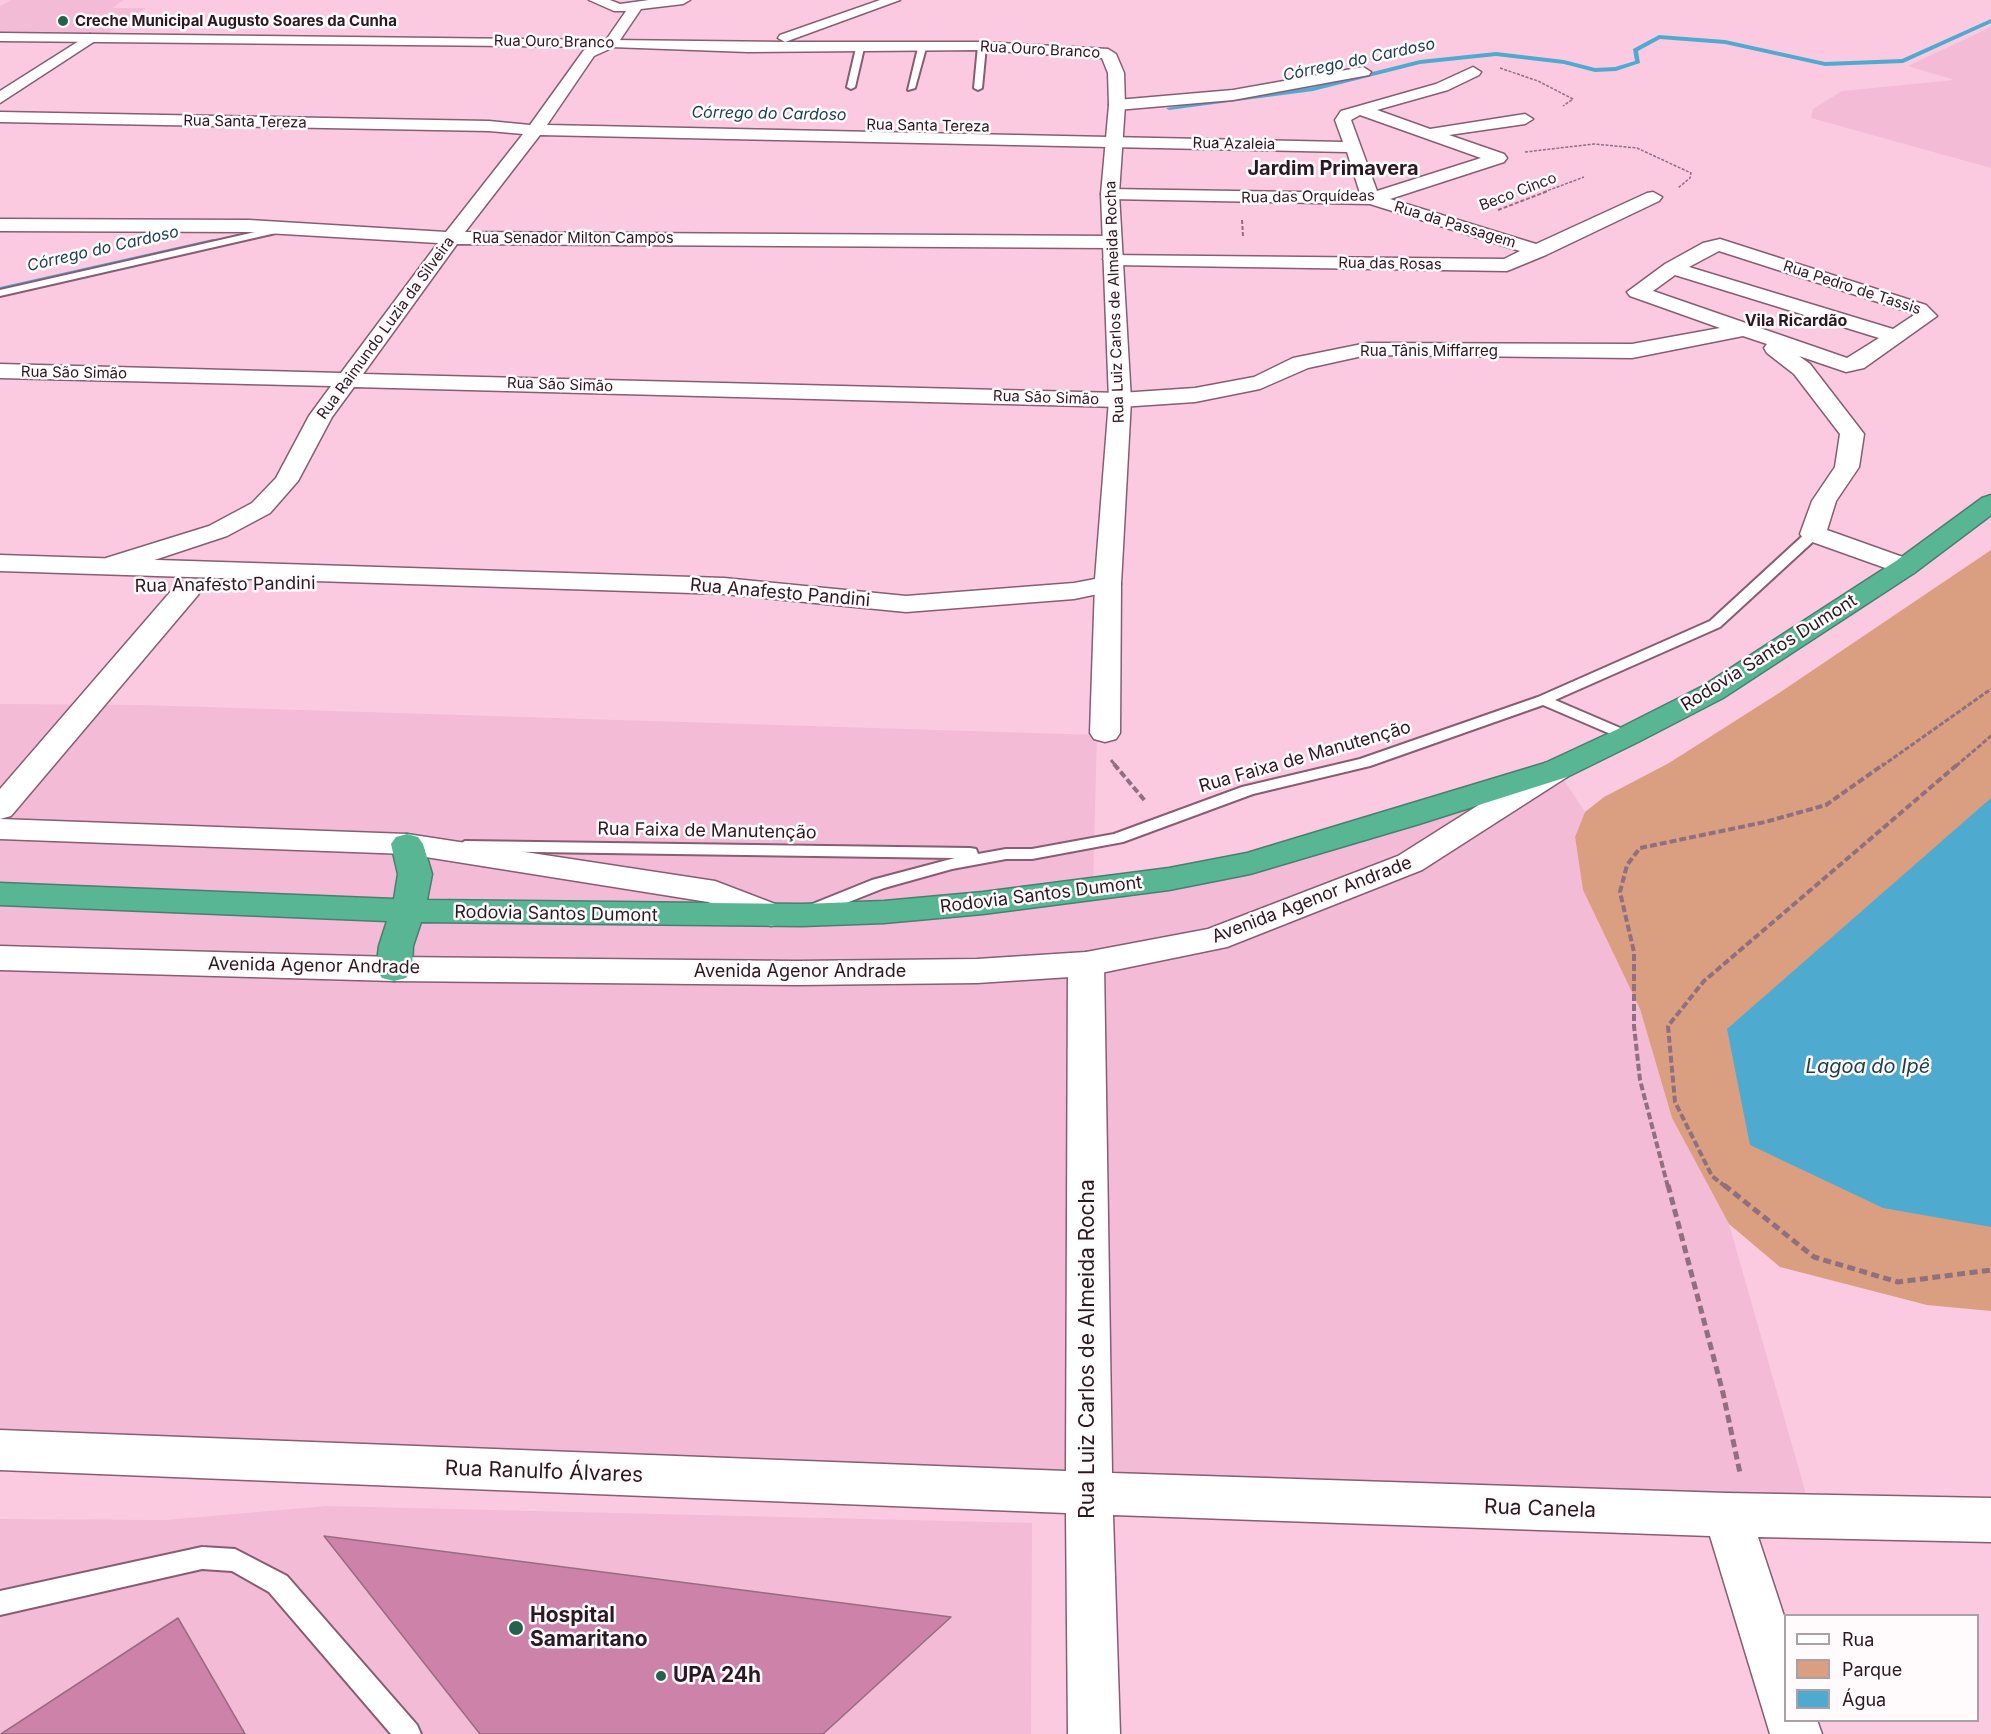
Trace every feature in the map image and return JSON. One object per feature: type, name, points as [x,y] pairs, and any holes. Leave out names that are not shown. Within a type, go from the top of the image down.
[{"type":"highway","name":"Rodovia Santos Dumont","points":[[0,894],[406,911],[786,915],[884,912],[983,903],[1169,879],[1250,863],[1408,817],[1556,770],[1713,692],[1905,567],[1991,503]]},
{"type":"highway","points":[[394,969],[396,946],[413,892],[415,874],[407,844]]},
{"type":"street","points":[[596,0],[627,8],[683,0]]},
{"type":"street","points":[[748,47],[818,28],[893,0]]},
{"type":"street","points":[[611,43],[627,8]]},
{"type":"street","points":[[589,48],[627,8]]},
{"type":"street","name":"Rua Ouro Branco","points":[[0,37],[589,48]]},
{"type":"street","points":[[0,98],[90,38]]},
{"type":"street","name":"Rua Ouro Branco","points":[[611,43],[860,48],[982,46],[1108,54]]},
{"type":"street","name":"Rua Raimundo Luzia da Silveira","points":[[115,564],[218,531],[261,508],[286,481],[321,416],[451,238],[538,125],[589,48],[611,43]]},
{"type":"street","name":"Rua Luiz Carlos de Almeida Rocha","points":[[1105,733],[1108,584],[1120,400],[1110,194],[1118,105],[1116,73],[1108,54]]},
{"type":"street","points":[[1118,105],[1233,95],[1363,72]]},
{"type":"street","points":[[1371,199],[1343,120],[1347,114],[1442,87],[1473,72]]},
{"type":"street","points":[[1405,99],[1426,107]]},
{"type":"street","points":[[1360,110],[1498,158]]},
{"type":"street","points":[[1448,115],[1481,127]]},
{"type":"street","name":"Rua Santa Tereza","points":[[0,117],[1114,136]]},
{"type":"street","points":[[1428,133],[1524,119]]},
{"type":"street","name":"Rua Azaleia","points":[[1114,136],[1354,147]]},
{"type":"street","name":"Rua das Orquídeas","points":[[1110,194],[1371,199],[1498,158]]},
{"type":"street","name":"Rua das Rosas","points":[[1112,250],[1244,261],[1488,267],[1507,265],[1653,197]]},
{"type":"street","name":"Rua da Passagem","points":[[1371,199],[1539,251]]},
{"type":"street","name":"Rua Senador Milton Campos","points":[[0,225],[249,226],[451,238],[1112,250]]},
{"type":"street","name":"Rua Pedro de Tassis","points":[[1672,268],[1716,245],[1927,313],[1927,316],[1897,337],[1856,363],[1846,365],[1751,333]]},
{"type":"street","points":[[1897,337],[1672,268],[1637,292],[1751,333],[1802,369],[1852,434],[1847,467],[1824,501],[1813,534],[1905,567]]},
{"type":"street","name":"Rua Tânis Miffarreg","points":[[1120,400],[1195,395],[1260,382],[1301,363],[1367,349],[1632,351],[1751,333]]},
{"type":"street","name":"Rua São Simão","points":[[0,371],[1120,400]]},
{"type":"street","name":"Rua Anafesto Pandini","points":[[0,563],[115,564],[196,570],[724,586],[906,604],[1074,591],[1108,584]]},
{"type":"street","name":"Rua Anafesto Pandini","points":[[0,583],[188,589],[450,577]]},
{"type":"street","points":[[0,809],[188,589]]},
{"type":"street","name":"Avenida Agenor Andrade","points":[[0,958],[394,969],[809,973],[976,972],[1086,964],[1215,939],[1410,863],[1556,770]]},
{"type":"street","points":[[0,829],[407,844],[714,892],[786,915]]},
{"type":"street","name":"Rua Luiz Carlos de Almeida Rocha","points":[[1086,964],[1089,1493],[1095,1734]]},
{"type":"street","name":"Rua Ranulfo Álvares","points":[[0,1450],[1089,1493]]},
{"type":"street","name":"Rua Canela","points":[[1089,1493],[1738,1515],[1991,1520]]},
{"type":"street","points":[[1738,1515],[1784,1698]]},
{"type":"lane","points":[[978,88],[982,46]]},
{"type":"lane","points":[[850,87],[860,48]]},
{"type":"lane","points":[[911,88],[922,48]]},
{"type":"lane","points":[[0,282],[249,226]]},
{"type":"lane","points":[[0,293],[287,228]]},
{"type":"lane","name":"Rua Faixa de Manutenção","points":[[407,844],[1032,854],[1116,838],[1248,790],[1365,763],[1543,700],[1715,624],[1813,534]]},
{"type":"lane","points":[[1543,700],[1627,736]]},
{"type":"lane","name":"Rua Faixa de Manutenção","points":[[786,915],[878,884],[951,864],[1006,854]]},
{"type":"lane","points":[[0,1604],[202,1558],[235,1560],[278,1584],[408,1734]]},
{"type":"path","points":[[1473,72],[1492,67],[1503,68],[1538,81],[1574,99],[1563,106]]},
{"type":"path","points":[[1498,158],[1536,149],[1616,144],[1637,147],[1691,173],[1690,178],[1676,190],[1653,197]]},
{"type":"path","name":"Beco Cinco","points":[[1459,226],[1584,177]]},
{"type":"path","points":[[1240,198],[1244,261]]},
{"type":"path","points":[[1738,1515],[1723,1393],[1640,1080],[1634,1026],[1634,951],[1620,892],[1627,865],[1640,848],[1765,822],[1826,805],[1991,689]]},
{"type":"path","points":[[1105,733],[1112,762],[1137,788],[1160,823]]},
{"type":"path","points":[[1991,736],[1704,981],[1668,1026],[1675,1102],[1712,1176],[1814,1257],[1898,1282],[1991,1270]]},
{"type":"shaded area","name":"Creche Municipal Augusto Soares da Cunha","points":[[11,0],[123,0],[112,8],[146,8],[104,36],[0,34],[0,6]]},
{"type":"shaded area","points":[[1991,27],[1991,168],[1811,118],[1813,109],[1842,91],[1954,80],[1908,66]]},
{"type":"shaded area","points":[[0,704],[142,705],[1097,735],[1093,888],[1170,877],[1558,771],[1585,812],[1575,837],[1583,890],[1640,1009],[1672,1118],[1729,1224],[1812,1515],[0,1448]]},
{"type":"shaded area","name":"Hospital Samaritano","points":[[327,1506],[1032,1523],[1031,1734],[0,1734],[0,1519],[165,1520]]},
{"type":"green space","points":[[1991,550],[1991,1311],[1927,1305],[1780,1267],[1729,1224],[1672,1118],[1640,1009],[1583,890],[1575,837],[1585,812],[1604,797],[1669,763],[1779,693]]},
{"type":"water","name":"Lagoa do Ipê","points":[[1991,798],[1991,1227],[1883,1208],[1750,1145],[1727,1029]]},
{"type":"building","name":"UPA 24h","points":[[324,1536],[951,1617],[823,1734],[480,1734]]},
{"type":"building","points":[[178,1618],[245,1734],[1,1734]]},
{"type":"waterway","name":"Córrego do Cardoso","points":[[1169,108],[1313,89],[1420,62],[1496,54],[1564,62],[1595,70],[1616,69],[1638,62],[1635,50],[1659,37],[1725,42],[1825,64],[1903,61],[1991,21]]},
{"type":"waterway","name":"Córrego do Cardoso","points":[[0,289],[213,241]]},
{"type":"place","name":"Creche Municipal Augusto Soares da Cunha","points":[[63,21]]},
{"type":"place","name":"Hospital Samaritano","points":[[516,1628]]},
{"type":"place","name":"UPA 24h","points":[[661,1676]]},
{"type":"district","name":"Jardim Primavera","points":[[1333,169]]},
{"type":"district","name":"Vila Ricardão","points":[[1796,321]]}]
